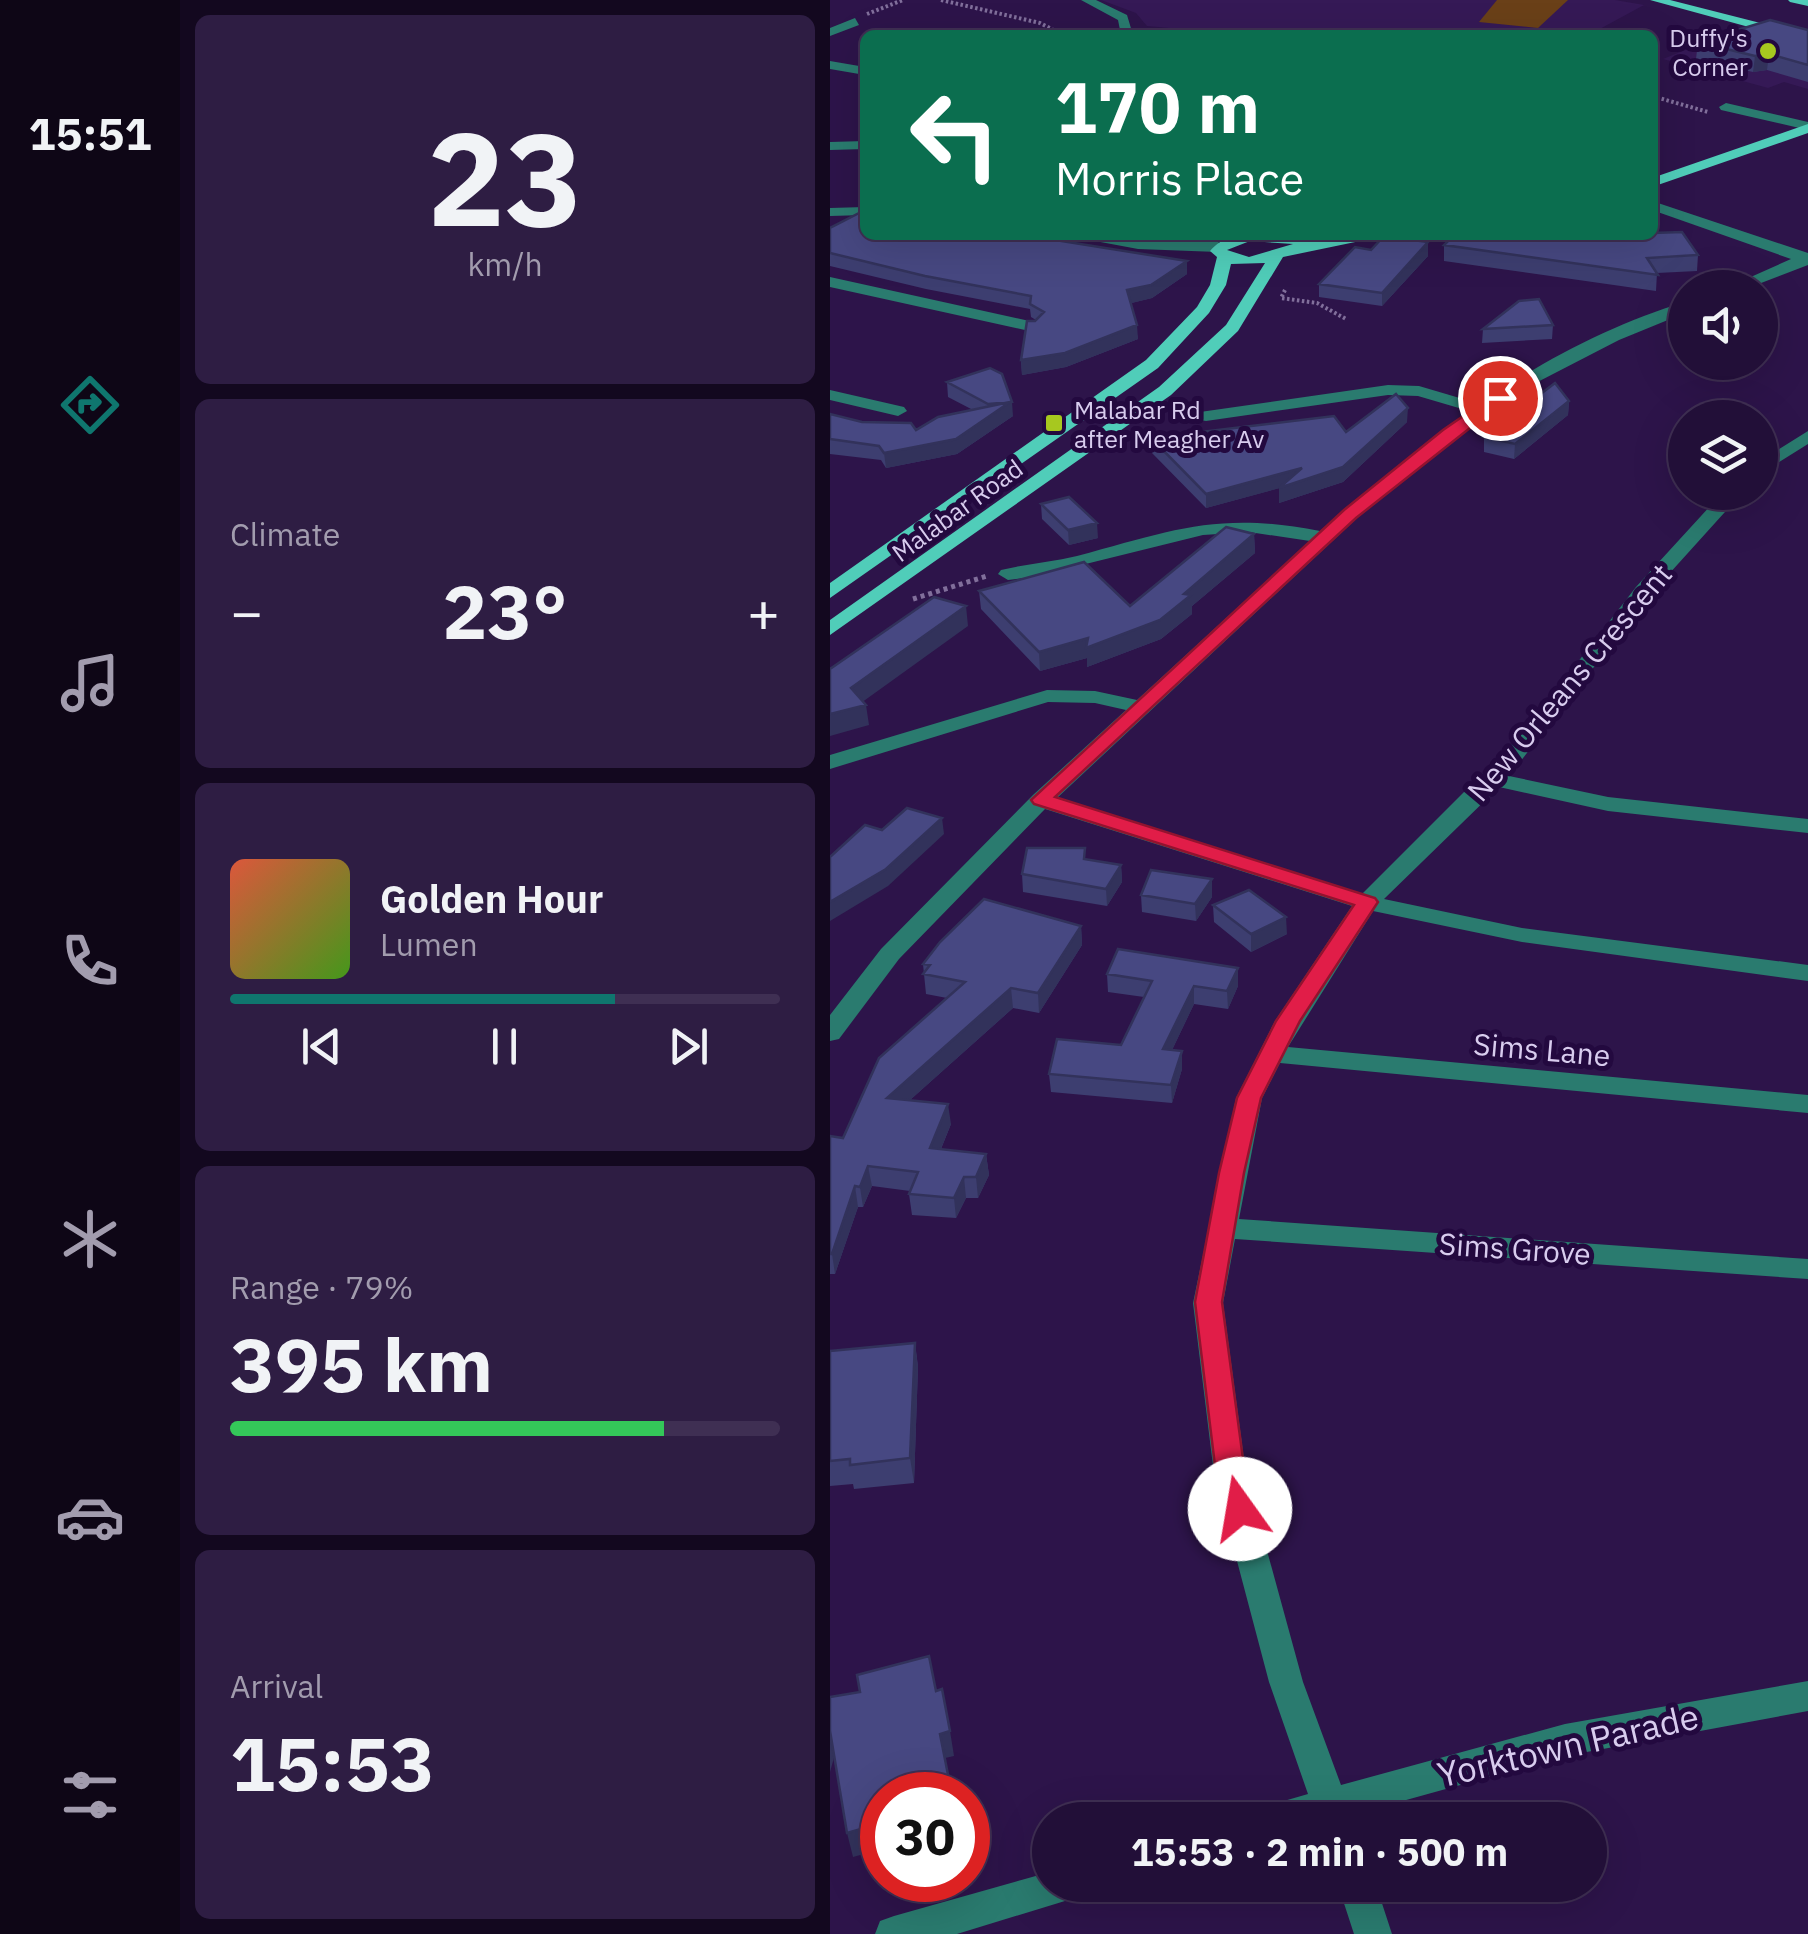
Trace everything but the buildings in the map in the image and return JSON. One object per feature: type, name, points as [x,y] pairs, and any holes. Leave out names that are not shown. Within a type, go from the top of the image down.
[{"type":"main road","points":[[1656,0],[1808,39]]},
{"type":"main road","points":[[1794,0],[1808,4]]},
{"type":"main road","points":[[1658,181],[1808,127]]},
{"type":"main road","points":[[1235,240],[1222,252],[1250,262],[1275,244]]},
{"type":"main road","points":[[1250,240],[1275,244],[1343,240]]},
{"type":"main road","name":"Malabar Road","points":[[830,629],[1165,391],[1232,328],[1275,244]]},
{"type":"main road","name":"Malabar Road","points":[[830,592],[1152,364],[1203,310],[1218,285],[1222,252]]},
{"type":"street","points":[[1087,0],[1123,18],[1127,30]]},
{"type":"street","points":[[830,32],[852,23]]},
{"type":"street","points":[[830,65],[860,69]]},
{"type":"street","points":[[1726,107],[1808,127]]},
{"type":"street","points":[[830,136],[859,145]]},
{"type":"street","points":[[830,146],[859,145]]},
{"type":"street","points":[[1658,208],[1807,259]]},
{"type":"street","points":[[831,214],[860,211]]},
{"type":"street","points":[[1104,240],[1222,252]]},
{"type":"street","points":[[1778,270],[1807,259]]},
{"type":"street","points":[[830,282],[1034,327]]},
{"type":"street","points":[[833,1024],[890,954],[1041,800],[1326,538],[1449,433],[1567,358],[1668,314]]},
{"type":"street","points":[[1206,416],[1388,390],[1419,392],[1482,410]]},
{"type":"street","points":[[830,395],[898,412]]},
{"type":"street","points":[[1778,457],[1808,436]]},
{"type":"street","name":"New Orleans Crescent","points":[[1330,1802],[1286,1682],[1230,1474],[1208,1302],[1249,1098],[1326,959],[1367,902],[1530,739],[1643,591],[1717,510]]},
{"type":"street","points":[[1008,574],[1045,572],[1204,528],[1249,526],[1326,538]]},
{"type":"street","points":[[830,762],[1048,696],[1085,696],[1142,707]]},
{"type":"street","points":[[1494,779],[1608,804],[1808,826]]},
{"type":"street","points":[[1041,800],[1367,902],[1522,935],[1808,973]]},
{"type":"street","name":"Sims Lane","points":[[1272,1054],[1808,1104]]},
{"type":"street","name":"Sims Grove","points":[[1222,1228],[1808,1269]]},
{"type":"street","name":"Yorktown Parade","points":[[1362,1802],[1565,1740],[1808,1696]]},
{"type":"street","points":[[894,1934],[1032,1894]]},
{"type":"street","points":[[1363,1902],[1373,1934]]},
{"type":"path","points":[[852,23],[853,19],[903,0]]},
{"type":"path","points":[[941,0],[1040,23],[1053,30]]},
{"type":"path","points":[[1287,285],[1281,298],[1317,303],[1346,319]]},
{"type":"path","points":[[904,602],[976,578],[1008,574]]},
{"type":"shaded area","points":[[1101,0],[1615,0],[1644,5],[1598,30],[1192,30],[1147,26],[1136,13]]},
{"type":"shaded area","points":[[1497,0],[1568,0],[1538,28],[1479,22]]},
{"type":"shaded area","points":[[1742,27],[1808,46],[1808,89],[1784,82],[1768,88],[1663,59]]},
{"type":"place","name":"Duffy's Corner","points":[[1768,51]]},
{"type":"place","name":"Malabar Rd after Meagher Av","points":[[1054,423]]},
{"type":"route","points":[[1240,1509],[1230,1474],[1208,1302],[1231,1173],[1249,1098],[1288,1021],[1367,902],[1041,800],[1350,514],[1449,433],[1500,398]]}]
